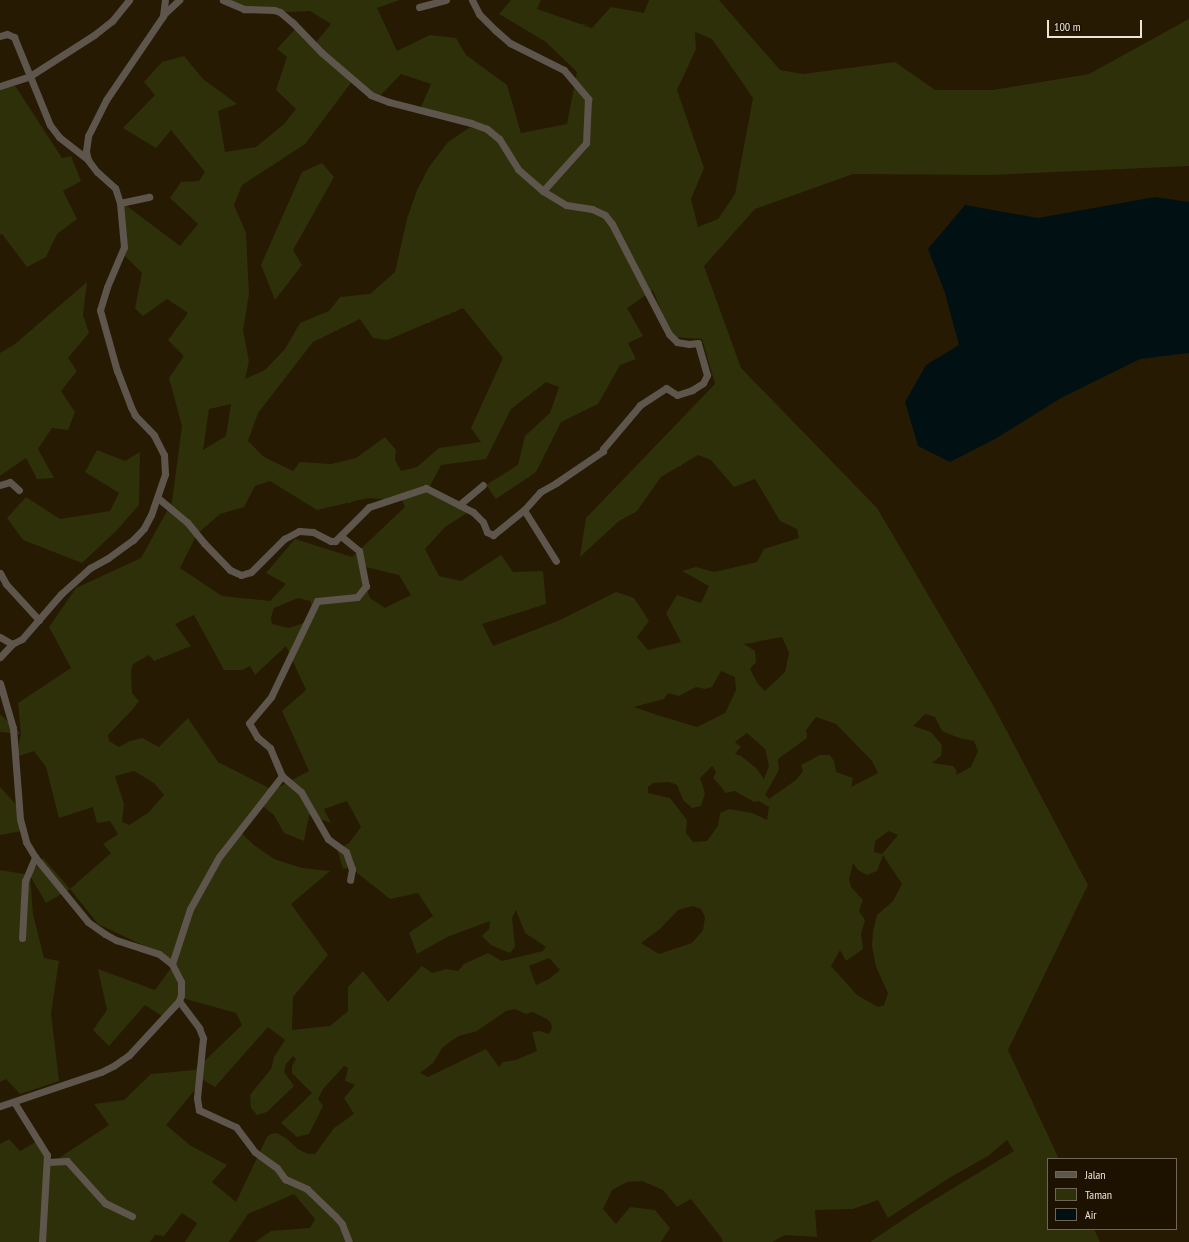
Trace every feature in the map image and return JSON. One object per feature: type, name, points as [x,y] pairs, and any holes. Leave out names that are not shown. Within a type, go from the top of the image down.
[{"type":"street","points":[[0,86],[30,76],[104,28],[129,0]]},
{"type":"street","points":[[163,16],[165,0]]},
{"type":"street","points":[[88,160],[86,151],[88,136],[106,100],[168,8],[179,0]]},
{"type":"street","points":[[158,498],[187,522],[204,543],[230,570],[241,576],[250,572],[284,539],[299,531],[313,532],[331,542],[342,537],[369,507],[426,488],[473,512],[483,522],[487,532],[492,535],[524,510],[540,492],[603,451],[603,449],[640,404],[666,388],[677,395],[692,390],[703,383],[707,374],[698,343],[689,344],[677,342],[669,334],[612,224],[605,215],[592,210],[566,206],[543,191],[518,169],[499,139],[487,129],[472,123],[388,102],[371,95],[322,53],[293,23],[280,12],[274,10],[244,9],[223,0]]},
{"type":"street","points":[[419,7],[446,0]]},
{"type":"street","points":[[472,0],[478,14],[510,43],[564,70],[588,99],[586,143],[543,191]]},
{"type":"street","points":[[0,36],[7,34],[14,37],[50,125],[59,137],[88,160],[97,172],[115,188],[120,203],[124,247],[107,288],[100,310],[117,371],[131,407],[135,415],[154,435],[164,455],[165,474],[158,498],[144,528],[134,540],[108,558],[90,568],[61,594],[22,639],[12,644],[0,657]]},
{"type":"street","points":[[120,203],[149,197]]},
{"type":"street","points":[[0,485],[10,482],[19,490]]},
{"type":"street","points":[[458,505],[483,485]]},
{"type":"street","points":[[524,510],[556,561]]},
{"type":"street","points":[[342,537],[359,551],[366,586],[357,597],[317,601],[271,697],[249,723],[257,737],[270,748],[282,776],[301,792],[328,839],[346,852],[352,869],[350,880]]},
{"type":"street","points":[[0,573],[6,584],[39,620]]},
{"type":"street","points":[[0,637],[12,644]]},
{"type":"street","points":[[0,683],[13,728],[22,830],[26,842],[35,857],[78,911],[98,929],[116,940],[152,950],[172,964],[181,982],[181,995],[178,1001],[129,1055],[113,1066],[0,1106]]},
{"type":"street","points":[[172,964],[190,909],[219,857],[282,776]]},
{"type":"street","points":[[22,938],[24,881],[35,857]]},
{"type":"street","points":[[178,1001],[199,1028],[202,1038],[197,1098],[199,1110],[236,1127],[255,1152],[277,1168],[285,1179],[307,1189],[342,1224],[349,1242]]},
{"type":"street","points":[[14,1102],[41,1145],[48,1162],[43,1192],[42,1242]]},
{"type":"street","points":[[48,1162],[67,1161],[74,1166],[105,1203],[132,1216]]},
{"type":"green space","points":[[225,0],[400,0],[377,8],[397,51],[430,35],[456,38],[466,55],[507,85],[521,133],[567,124],[577,72],[546,42],[499,14],[511,0],[541,0],[537,9],[592,28],[611,7],[644,13],[649,0],[719,0],[780,70],[803,74],[895,62],[935,90],[993,90],[1089,74],[1189,19],[1189,166],[991,175],[853,174],[755,209],[704,266],[741,368],[877,508],[993,705],[1088,885],[1008,1050],[1059,1158],[1047,1158],[1047,1230],[1094,1230],[1100,1242],[870,1242],[919,1209],[1014,1151],[1007,1140],[988,1156],[949,1178],[888,1218],[878,1200],[853,1209],[815,1210],[817,1237],[785,1235],[772,1242],[722,1242],[723,1240],[691,1199],[677,1207],[663,1190],[642,1181],[627,1182],[612,1190],[603,1209],[616,1224],[630,1207],[655,1210],[670,1228],[661,1242],[255,1242],[271,1231],[310,1228],[315,1219],[294,1194],[248,1214],[229,1242],[185,1242],[197,1223],[182,1213],[164,1236],[155,1235],[150,1242],[0,1242],[0,1144],[9,1139],[20,1151],[37,1141],[53,1162],[109,1125],[94,1104],[124,1100],[151,1074],[195,1070],[242,1025],[236,1013],[182,998],[162,1016],[145,1005],[109,1046],[93,1030],[107,1010],[98,969],[155,990],[176,961],[98,924],[70,889],[111,853],[103,844],[118,834],[110,821],[97,823],[93,807],[59,818],[46,767],[34,751],[16,757],[21,734],[18,703],[71,668],[49,627],[76,588],[141,558],[172,502],[182,426],[169,378],[184,356],[168,340],[188,313],[167,299],[143,316],[135,308],[142,273],[125,256],[123,203],[180,246],[198,224],[170,198],[181,182],[199,181],[205,172],[171,130],[156,148],[123,128],[155,95],[144,82],[162,62],[184,56],[203,79],[237,104],[218,111],[225,152],[256,147],[284,124],[296,109],[276,90],[287,57],[277,49],[296,28],[316,42],[331,24],[310,11],[244,14]],"holes":[[[695,32],[712,39],[753,98],[735,194],[718,219],[698,227],[691,199],[704,168],[677,90],[696,49]],[[401,74],[431,84],[419,112],[475,124],[448,142],[429,167],[417,190],[407,219],[395,272],[370,294],[340,297],[329,311],[300,323],[285,349],[265,370],[245,379],[249,361],[243,330],[249,294],[246,233],[234,205],[242,185],[305,144],[353,80],[378,98]],[[653,290],[671,337],[702,339],[715,384],[586,518],[580,557],[619,521],[637,511],[661,477],[698,455],[711,460],[734,487],[755,479],[780,521],[797,529],[799,538],[764,549],[757,562],[714,572],[696,567],[682,571],[709,586],[701,603],[677,595],[666,613],[681,642],[648,650],[637,637],[649,621],[634,598],[616,592],[560,620],[493,646],[482,624],[546,604],[543,571],[513,572],[501,555],[461,581],[439,576],[425,549],[445,527],[467,513],[429,488],[441,465],[486,459],[511,409],[546,382],[559,387],[550,413],[525,436],[518,465],[486,485],[496,499],[536,472],[561,422],[598,404],[620,365],[636,359],[628,343],[643,336],[627,308]],[[463,308],[503,358],[471,428],[481,442],[439,448],[417,467],[401,471],[395,460],[396,450],[385,437],[356,458],[331,464],[300,462],[293,471],[264,457],[248,441],[258,413],[313,342],[360,319],[373,338],[387,340]],[[231,404],[226,436],[203,450],[209,409]],[[270,481],[317,510],[368,498],[402,500],[405,507],[352,557],[295,539],[266,573],[286,584],[270,601],[222,596],[180,568],[197,534],[220,514],[244,507],[255,486]],[[366,567],[399,575],[411,595],[385,608],[370,598],[363,578]],[[298,598],[310,601],[313,609],[306,622],[289,628],[272,624],[271,618],[274,608]],[[194,615],[224,670],[242,670],[250,666],[255,675],[286,646],[306,690],[282,711],[309,771],[273,790],[218,762],[188,718],[159,747],[142,738],[130,741],[119,747],[109,741],[108,735],[139,701],[132,693],[131,671],[133,664],[149,655],[154,661],[191,646],[175,624]],[[782,637],[789,653],[785,672],[765,691],[758,684],[750,669],[756,662],[755,651],[744,644]],[[721,671],[735,677],[736,690],[725,713],[697,727],[634,707],[664,699],[668,693],[679,696],[696,687],[705,689],[712,687]],[[925,714],[935,717],[942,731],[959,738],[974,741],[978,751],[971,767],[956,775],[957,771],[953,766],[932,763],[941,756],[942,745],[931,732],[913,726]],[[816,717],[836,724],[872,761],[878,773],[851,787],[853,778],[836,772],[834,761],[830,755],[820,755],[801,765],[803,771],[796,780],[769,799],[765,795],[779,770],[778,759],[807,738],[806,730]],[[747,733],[765,749],[769,766],[764,779],[756,768],[741,756],[735,754],[741,747],[735,742]],[[712,766],[716,772],[713,778],[725,793],[735,791],[754,802],[759,801],[769,807],[767,820],[752,813],[729,809],[720,813],[718,826],[707,841],[693,842],[686,833],[687,820],[670,798],[648,793],[648,787],[653,783],[669,782],[677,785],[683,800],[692,808],[701,806],[705,793],[700,778]],[[134,771],[154,783],[164,795],[148,813],[129,825],[122,822],[124,804],[115,776]],[[347,801],[361,827],[349,843],[337,849],[343,869],[351,868],[390,899],[418,893],[433,916],[409,933],[417,954],[447,937],[490,921],[489,929],[482,936],[491,945],[510,953],[515,947],[512,918],[516,910],[525,933],[546,947],[543,951],[502,961],[488,953],[464,964],[458,971],[446,969],[432,973],[422,966],[388,1002],[363,971],[348,987],[348,1011],[330,1026],[292,1030],[293,997],[328,955],[291,904],[330,871],[302,868],[274,859],[254,845],[238,830],[262,806],[274,815],[284,833],[304,841],[309,815],[331,823],[324,809]],[[889,831],[898,835],[882,854],[874,852],[875,841]],[[883,855],[902,884],[893,901],[877,915],[873,932],[872,946],[876,967],[888,993],[884,1005],[878,1007],[857,995],[831,966],[840,950],[846,961],[863,949],[861,934],[865,920],[859,911],[863,900],[851,887],[849,879],[853,863],[858,870],[867,875],[877,871]],[[693,906],[701,909],[705,917],[703,930],[692,943],[659,954],[641,943],[660,929],[678,910]],[[549,958],[560,970],[549,979],[536,985],[529,966]],[[515,1009],[526,1014],[532,1012],[547,1019],[551,1023],[552,1028],[549,1034],[540,1031],[532,1032],[537,1051],[516,1060],[503,1062],[499,1067],[486,1049],[428,1077],[420,1073],[433,1063],[442,1048],[459,1036],[477,1031],[506,1011]],[[268,1027],[285,1040],[274,1057],[271,1069],[250,1095],[251,1108],[257,1115],[267,1112],[294,1086],[284,1072],[286,1064],[293,1056],[296,1059],[292,1066],[292,1073],[312,1093],[281,1123],[297,1137],[309,1134],[323,1106],[318,1099],[323,1089],[344,1066],[348,1068],[345,1081],[355,1085],[344,1098],[354,1114],[334,1128],[315,1154],[308,1154],[298,1149],[287,1139],[277,1133],[271,1134],[267,1137],[236,1202],[212,1182],[227,1165],[191,1146],[166,1125],[203,1080],[215,1087]]]},
{"type":"green space","points":[[14,84],[62,158],[71,156],[81,181],[63,191],[77,219],[57,234],[46,257],[27,267],[2,234],[0,235],[0,87]]},
{"type":"green space","points":[[322,163],[334,177],[293,250],[302,265],[275,300],[261,265],[302,172]]},
{"type":"green space","points":[[87,282],[83,315],[89,333],[68,358],[77,371],[61,391],[75,412],[68,430],[52,428],[38,449],[54,478],[37,479],[26,458],[0,476],[0,353],[15,344]]},
{"type":"green space","points":[[97,450],[125,461],[140,452],[139,505],[117,530],[82,563],[23,540],[7,518],[26,497],[60,519],[110,511],[119,493],[85,472]]},
{"type":"green space","points":[[0,714],[21,734],[0,732]]},
{"type":"green space","points":[[0,787],[21,810],[27,830],[0,835]]},
{"type":"green space","points":[[43,858],[70,889],[46,903],[30,876],[33,914],[44,958],[59,961],[51,1013],[59,1081],[20,1094],[6,1079],[0,1082],[0,870],[30,875]]},
{"type":"water","points":[[1155,197],[1189,202],[1189,353],[1140,359],[1061,398],[995,439],[950,462],[918,446],[905,402],[926,365],[959,345],[945,293],[928,249],[965,205],[1038,218]]}]
